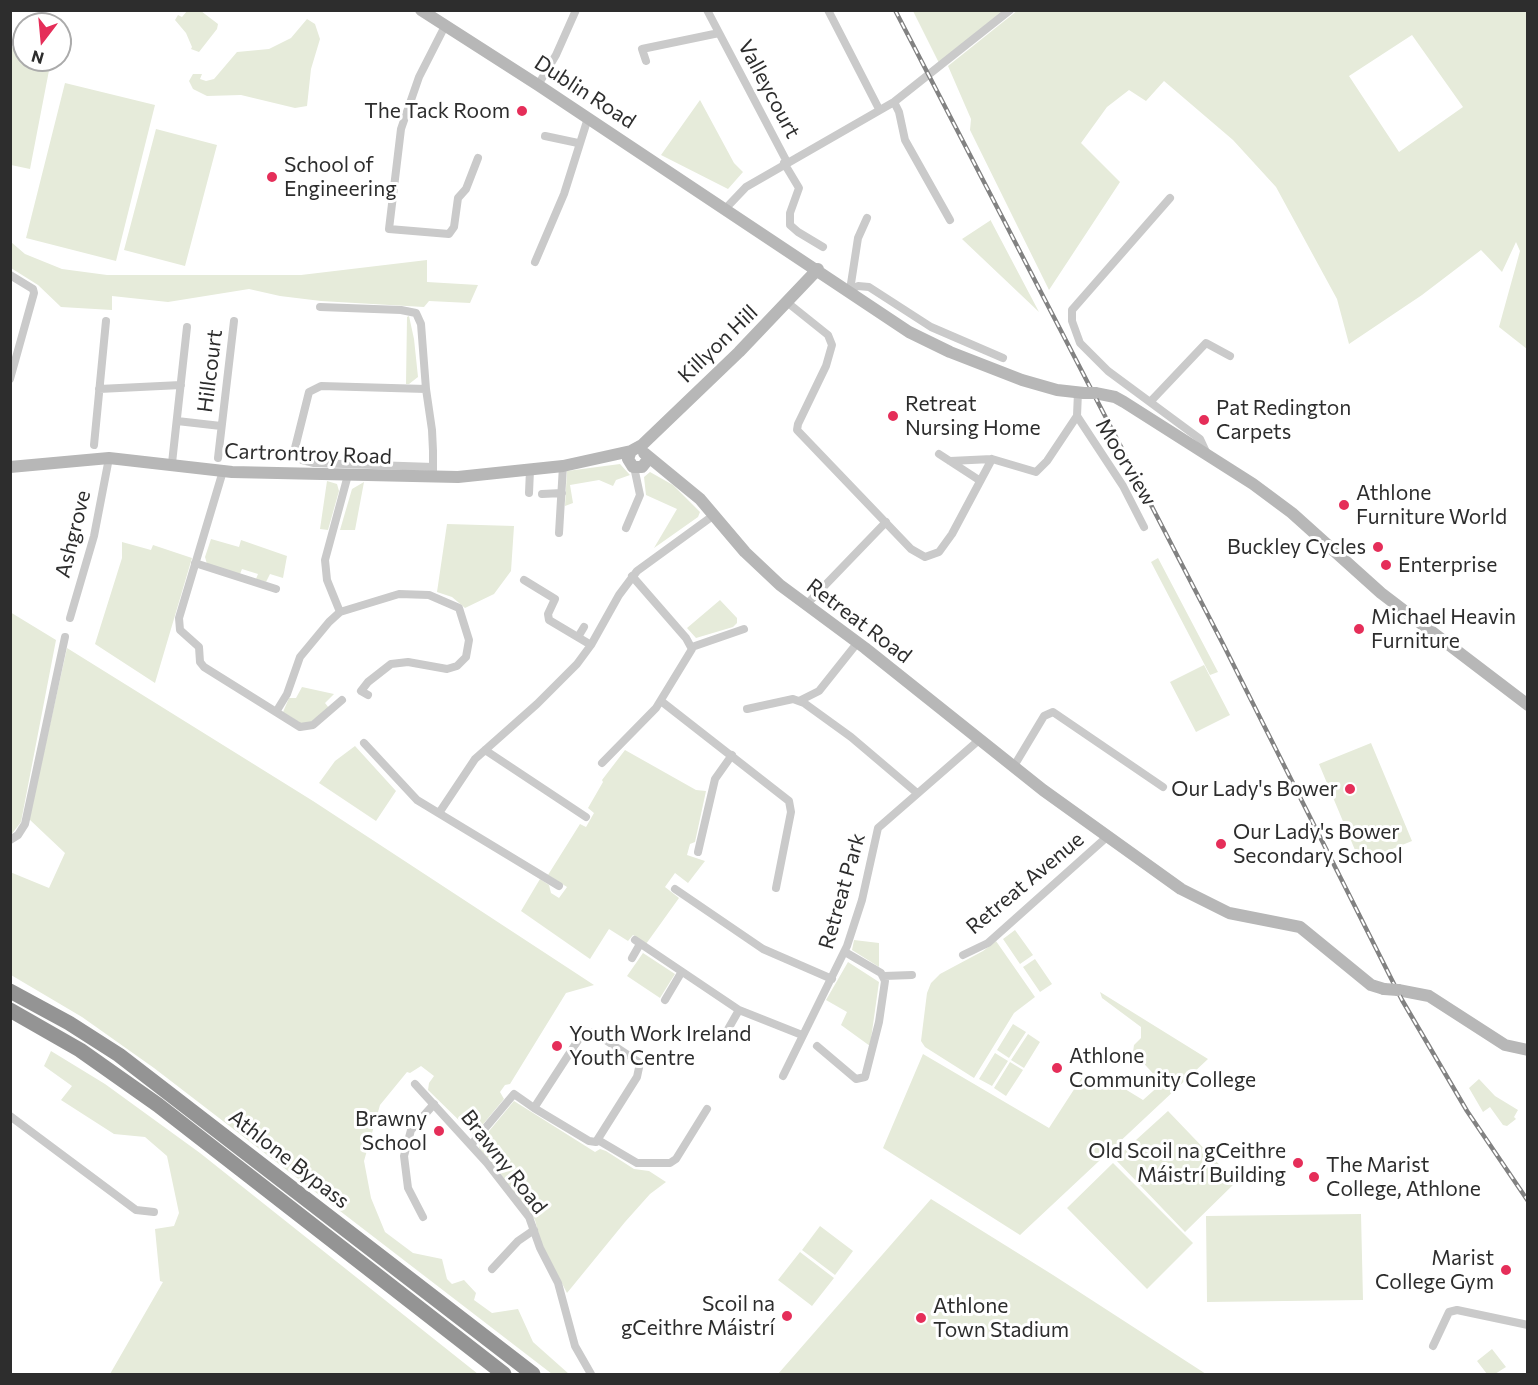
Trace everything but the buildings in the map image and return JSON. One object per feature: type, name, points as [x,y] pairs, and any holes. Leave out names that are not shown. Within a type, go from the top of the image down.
[{"type":"highway","points":[[10,984],[69,1023]]},
{"type":"highway","name":"Athlone Bypass","points":[[10,991],[69,1023],[119,1055],[533,1374]]},
{"type":"highway","name":"Athlone Bypass","points":[[10,1010],[80,1050],[158,1105],[504,1374]]},
{"type":"highway","points":[[10,1018],[54,1041],[158,1105]]},
{"type":"street","name":"Dublin Road","points":[[421,10],[726,208],[909,332],[937,346],[1035,384],[1115,397],[1208,454],[1292,513],[1381,593],[1527,705]]},
{"type":"street","points":[[538,85],[556,55],[576,10]]},
{"type":"street","name":"Valleycourt","points":[[707,10],[786,162]]},
{"type":"street","points":[[828,10],[879,109]]},
{"type":"street","name":"Valleycourt","points":[[726,208],[740,191],[786,162],[894,102],[929,77],[1010,10]]},
{"type":"street","points":[[445,26],[419,77],[401,129],[389,228],[449,234],[454,227],[458,198],[466,189],[478,158]]},
{"type":"street","name":"Valleycourt","points":[[646,61],[642,49],[719,33]]},
{"type":"street","points":[[894,102],[899,112],[905,140],[950,220]]},
{"type":"street","points":[[535,262],[564,194],[578,143],[588,118]]},
{"type":"street","points":[[545,136],[578,143]]},
{"type":"street","points":[[786,162],[799,188],[789,217],[790,225],[823,247]]},
{"type":"street","points":[[1170,198],[1072,310],[1072,321],[1080,343],[1108,371],[1152,401],[1200,439],[1208,454]]},
{"type":"street","points":[[850,290],[853,259],[867,218]]},
{"type":"street","name":"Killyon Hill","points":[[638,456],[788,303],[818,269]]},
{"type":"street","points":[[10,275],[34,293],[10,379]]},
{"type":"street","points":[[850,290],[858,286],[869,287],[931,327],[1003,358]]},
{"type":"street","points":[[788,303],[828,335],[832,345],[826,366],[797,430],[919,554],[925,557],[939,552],[952,534],[992,459]]},
{"type":"street","points":[[320,307],[401,310],[416,314],[420,319],[434,472],[314,463],[302,460],[295,451],[307,396],[313,389],[321,386],[426,389]]},
{"type":"street","points":[[94,445],[106,321]]},
{"type":"street","name":"Hillcourt","points":[[218,458],[234,321]]},
{"type":"street","name":"Hillcourt","points":[[172,463],[187,327]]},
{"type":"street","points":[[1152,401],[1206,343],[1230,357]]},
{"type":"street","name":"Hillcourt","points":[[99,389],[181,385]]},
{"type":"street","name":"Moorview","points":[[992,459],[1036,472],[1077,416],[1086,393]]},
{"type":"street","name":"Moorview","points":[[1077,416],[1123,486],[1144,526]]},
{"type":"street","name":"Hillcourt","points":[[177,421],[221,426]]},
{"type":"street","points":[[939,454],[979,480]]},
{"type":"street","points":[[626,528],[639,498],[638,456]]},
{"type":"street","name":"Cartrontroy Road","points":[[10,467],[109,458],[172,463],[223,471],[348,475],[434,472],[470,477],[563,466],[604,457],[638,456]]},
{"type":"street","name":"Retreat Road","points":[[638,456],[663,469],[700,499],[756,563],[806,605],[858,642],[1014,766],[1041,793],[1181,889],[1208,903],[1255,920],[1282,922],[1300,927],[1371,985],[1429,996],[1497,1041],[1527,1050]]},
{"type":"street","name":"Ashgrove","points":[[70,618],[94,536],[109,458]]},
{"type":"street","points":[[950,461],[992,459]]},
{"type":"street","points":[[559,533],[563,466]]},
{"type":"street","points":[[530,470],[532,493],[562,493]]},
{"type":"street","points":[[223,471],[179,618],[180,630],[199,647],[201,664],[298,726],[308,728],[342,700]]},
{"type":"street","points":[[340,612],[327,580],[325,560],[348,475]]},
{"type":"street","points":[[439,813],[472,763],[555,687],[591,645],[632,576],[714,515]]},
{"type":"street","points":[[806,605],[886,522]]},
{"type":"street","points":[[195,563],[276,589]]},
{"type":"street","points":[[632,576],[692,647]]},
{"type":"street","points":[[524,580],[555,598],[548,614],[549,620],[591,645]]},
{"type":"street","points":[[276,712],[291,685],[300,657],[340,612],[381,598],[418,593],[455,604],[467,626],[470,645],[461,664],[447,669],[408,662],[391,664],[368,682],[361,691],[368,695]]},
{"type":"street","points":[[578,638],[584,627]]},
{"type":"street","points":[[602,763],[661,700],[692,647],[744,629]]},
{"type":"street","points":[[10,840],[18,835],[25,824],[65,637]]},
{"type":"street","points":[[799,701],[819,691],[858,642]]},
{"type":"street","points":[[747,709],[793,699],[799,701],[851,737],[917,793]]},
{"type":"street","points":[[661,700],[787,798],[791,804],[776,888]]},
{"type":"street","points":[[1014,766],[1044,716],[1053,712],[1163,787]]},
{"type":"street","name":"Retreat Park","points":[[783,1076],[845,952],[862,900],[878,828],[979,740]]},
{"type":"street","points":[[364,743],[409,793],[559,886]]},
{"type":"street","points":[[485,750],[586,817]]},
{"type":"street","points":[[698,852],[715,779],[732,755]]},
{"type":"street","name":"Retreat Avenue","points":[[963,955],[988,943],[1108,837]]},
{"type":"street","name":"Retreat Park","points":[[675,889],[768,952],[832,979]]},
{"type":"street","points":[[632,958],[638,942],[739,1010],[802,1035]]},
{"type":"street","points":[[845,952],[884,976],[912,975]]},
{"type":"street","points":[[665,1000],[681,973]]},
{"type":"street","points":[[817,1046],[854,1078],[863,1079],[869,1067],[879,1022],[884,976]]},
{"type":"street","points":[[723,1038],[739,1010]]},
{"type":"street","points":[[534,1108],[581,1033],[585,1030],[595,1033],[637,1059],[641,1065],[634,1083],[598,1140]]},
{"type":"street","name":"Brawny Road","points":[[415,1084],[471,1145],[525,1211],[556,1278],[575,1346],[588,1373]]},
{"type":"street","points":[[471,1145],[510,1092],[589,1141],[598,1140],[637,1163],[670,1163],[676,1159],[707,1109]]},
{"type":"street","points":[[423,1217],[408,1188],[404,1156],[413,1127],[434,1104]]},
{"type":"street","points":[[10,1116],[136,1210],[154,1212]]},
{"type":"street","points":[[492,1269],[518,1241],[534,1230]]},
{"type":"street","points":[[1433,1346],[1449,1312],[1457,1310],[1527,1325]]},
{"type":"green space","points":[[1018,10],[1527,11],[1527,349],[1499,327],[1520,251],[1516,242],[1502,272],[1481,250],[1422,295],[1349,344],[1337,299],[1276,187],[1233,140],[1164,81],[1146,101],[1129,90],[1107,107],[1081,143],[1120,182],[1049,290],[970,130],[971,119],[948,66]],"holes":[[[1412,35],[1463,107],[1399,152],[1349,76]]]},
{"type":"green space","points":[[187,11],[201,11],[218,24],[217,29],[199,52],[191,49],[186,33],[175,20],[178,15],[182,17]]},
{"type":"green space","points":[[913,11],[1004,11],[939,63]]},
{"type":"green space","points":[[307,19],[315,24],[320,39],[311,69],[307,106],[295,108],[241,95],[207,96],[193,89],[189,81],[193,74],[202,74],[200,79],[206,81],[214,79],[237,52],[269,49],[291,38]]},
{"type":"green space","points":[[10,47],[12,47],[12,72],[49,72],[30,169],[11,165]]},
{"type":"green space","points":[[65,83],[155,105],[116,261],[26,238]]},
{"type":"green space","points":[[700,100],[734,163],[743,172],[728,189],[661,155]]},
{"type":"green space","points":[[156,129],[217,145],[185,266],[124,250]]},
{"type":"green space","points":[[991,221],[1039,312],[962,239]]},
{"type":"green space","points":[[11,242],[25,254],[62,269],[107,275],[301,275],[427,260],[427,282],[478,285],[470,303],[429,301],[424,307],[321,301],[280,296],[249,289],[168,302],[112,296],[112,310],[61,307],[38,285],[11,268]]},
{"type":"green space","points":[[409,316],[418,377],[406,384],[407,317]]},
{"type":"green space","points":[[620,464],[630,475],[616,480],[613,486],[599,480],[570,485],[573,503],[565,506],[567,471]]},
{"type":"green space","points":[[650,472],[673,485],[700,512],[698,517],[654,548],[677,509],[646,495],[644,477]]},
{"type":"green space","points":[[327,481],[337,484],[339,491],[328,530],[320,529]]},
{"type":"green space","points":[[364,482],[355,530],[340,530],[352,489]]},
{"type":"green space","points":[[447,524],[514,526],[511,571],[494,594],[465,608],[452,597],[437,592]]},
{"type":"green space","points":[[211,539],[239,547],[241,540],[287,556],[283,578],[270,574],[266,582],[256,579],[258,574],[242,569],[240,574],[207,564],[205,557]]},
{"type":"green space","points":[[122,542],[151,550],[153,545],[192,558],[155,683],[95,644],[122,558]]},
{"type":"green space","points":[[1158,558],[1218,672],[1210,675],[1151,562]]},
{"type":"green space","points":[[720,600],[737,618],[737,623],[733,627],[696,638],[687,628]]},
{"type":"green space","points":[[10,612],[56,640],[21,822],[11,835]]},
{"type":"green space","points":[[67,648],[313,801],[594,985],[566,993],[510,1084],[505,1085],[500,1092],[504,1099],[474,1135],[428,1090],[429,1083],[434,1076],[421,1066],[410,1073],[407,1072],[380,1105],[364,1161],[371,1198],[385,1232],[413,1253],[442,1259],[447,1279],[452,1284],[464,1280],[476,1293],[474,1300],[492,1313],[518,1309],[533,1342],[569,1374],[552,1374],[154,1068],[82,1017],[11,975],[10,872],[49,888],[65,853],[29,819]]},
{"type":"green space","points":[[1204,665],[1230,715],[1196,732],[1170,682]]},
{"type":"green space","points":[[302,687],[334,694],[325,703],[329,708],[311,722],[302,724],[283,712],[289,698],[296,698]]},
{"type":"green space","points":[[1371,743],[1412,841],[1360,862],[1319,764]]},
{"type":"green space","points":[[355,746],[396,791],[376,821],[319,783],[335,761]]},
{"type":"green space","points":[[625,750],[696,790],[706,791],[695,842],[690,844],[687,855],[705,861],[688,883],[675,873],[665,887],[679,898],[646,944],[633,935],[628,941],[609,929],[590,959],[521,911],[540,879],[549,885],[551,893],[559,898],[567,887],[548,875],[580,824],[586,827],[594,813],[588,808],[602,780]]},
{"type":"green space","points":[[1015,930],[1033,955],[1020,964],[1003,939]]},
{"type":"green space","points":[[854,940],[879,943],[879,967],[852,950]]},
{"type":"green space","points":[[996,941],[1035,997],[1014,1013],[974,1078],[925,1047],[921,1041],[927,993],[931,983],[940,974],[983,951]]},
{"type":"green space","points":[[643,953],[675,974],[660,998],[627,976]]},
{"type":"green space","points":[[1035,959],[1052,984],[1040,992],[1023,967]]},
{"type":"green space","points":[[848,962],[879,982],[870,1046],[841,1025],[847,1012],[826,1000]]},
{"type":"green space","points":[[1100,992],[1208,1059],[1020,1235],[883,1148],[923,1054],[1049,1128],[1084,1074],[1095,1084],[1102,1075],[1143,1100],[1162,1083],[1133,1052],[1134,1045],[1141,1038],[1141,1027],[1102,998]]},
{"type":"green space","points":[[1013,1024],[1026,1032],[1009,1058],[997,1050]]},
{"type":"green space","points":[[1028,1034],[1040,1042],[1024,1068],[1011,1060]]},
{"type":"green space","points":[[51,1051],[105,1084],[200,1153],[478,1374],[110,1374],[163,1282],[160,1281],[155,1229],[174,1226],[179,1213],[167,1156],[145,1137],[114,1134],[61,1100],[72,1086],[44,1066]]},
{"type":"green space","points":[[995,1053],[1008,1061],[992,1086],[979,1079]]},
{"type":"green space","points":[[1010,1062],[1023,1070],[1006,1096],[994,1088]]},
{"type":"green space","points":[[1479,1079],[1495,1096],[1518,1110],[1514,1117],[1516,1119],[1507,1126],[1503,1125],[1490,1107],[1483,1112],[1469,1088]]},
{"type":"green space","points":[[514,1101],[595,1152],[600,1149],[606,1151],[634,1169],[649,1171],[666,1182],[650,1194],[625,1222],[567,1293],[541,1243],[535,1220],[479,1148],[480,1142]]},
{"type":"green space","points":[[1168,1111],[1236,1182],[1185,1232],[1115,1159]]},
{"type":"green space","points":[[1113,1163],[1193,1243],[1147,1289],[1067,1208]]},
{"type":"green space","name":"Athlone Town Stadium","points":[[931,1199],[1053,1275],[1206,1374],[778,1374]]},
{"type":"green space","points":[[1361,1214],[1363,1300],[1207,1302],[1206,1216]]},
{"type":"green space","points":[[820,1226],[853,1251],[835,1275],[802,1250]]},
{"type":"green space","points":[[800,1252],[834,1278],[812,1306],[778,1280]]},
{"type":"green space","points":[[1492,1349],[1506,1367],[1495,1374],[1487,1374],[1477,1361]]},
{"type":"railway","points":[[895,10],[1224,646],[1402,1000],[1467,1111],[1528,1201]]},
{"type":"place","name":"The Tack Room","points":[[522,111]]},
{"type":"place","name":"School of Engineering","points":[[272,177]]},
{"type":"place","name":"Retreat Nursing Home","points":[[893,416]]},
{"type":"place","name":"Pat Redington Carpets","points":[[1204,420]]},
{"type":"place","name":"Athlone Furniture World","points":[[1344,505]]},
{"type":"place","name":"Buckley Cycles","points":[[1378,547]]},
{"type":"place","name":"Enterprise","points":[[1386,565]]},
{"type":"place","name":"Michael Heavin Furniture","points":[[1359,629]]},
{"type":"place","name":"Our Lady's Bower","points":[[1350,789]]},
{"type":"place","name":"Our Lady's Bower Secondary School","points":[[1221,844]]},
{"type":"place","name":"Youth Work Ireland Youth Centre","points":[[557,1046]]},
{"type":"place","name":"Athlone Community College","points":[[1057,1068]]},
{"type":"place","name":"Brawny School","points":[[439,1131]]},
{"type":"place","name":"Old Scoil na gCeithre Máistrí Building","points":[[1298,1163]]},
{"type":"place","name":"The Marist College, Athlone","points":[[1314,1177]]},
{"type":"place","name":"Marist College Gym","points":[[1506,1270]]},
{"type":"place","name":"Scoil na gCeithre Máistrí","points":[[787,1316]]},
{"type":"place","name":"Athlone Town Stadium","points":[[921,1318]]}]
